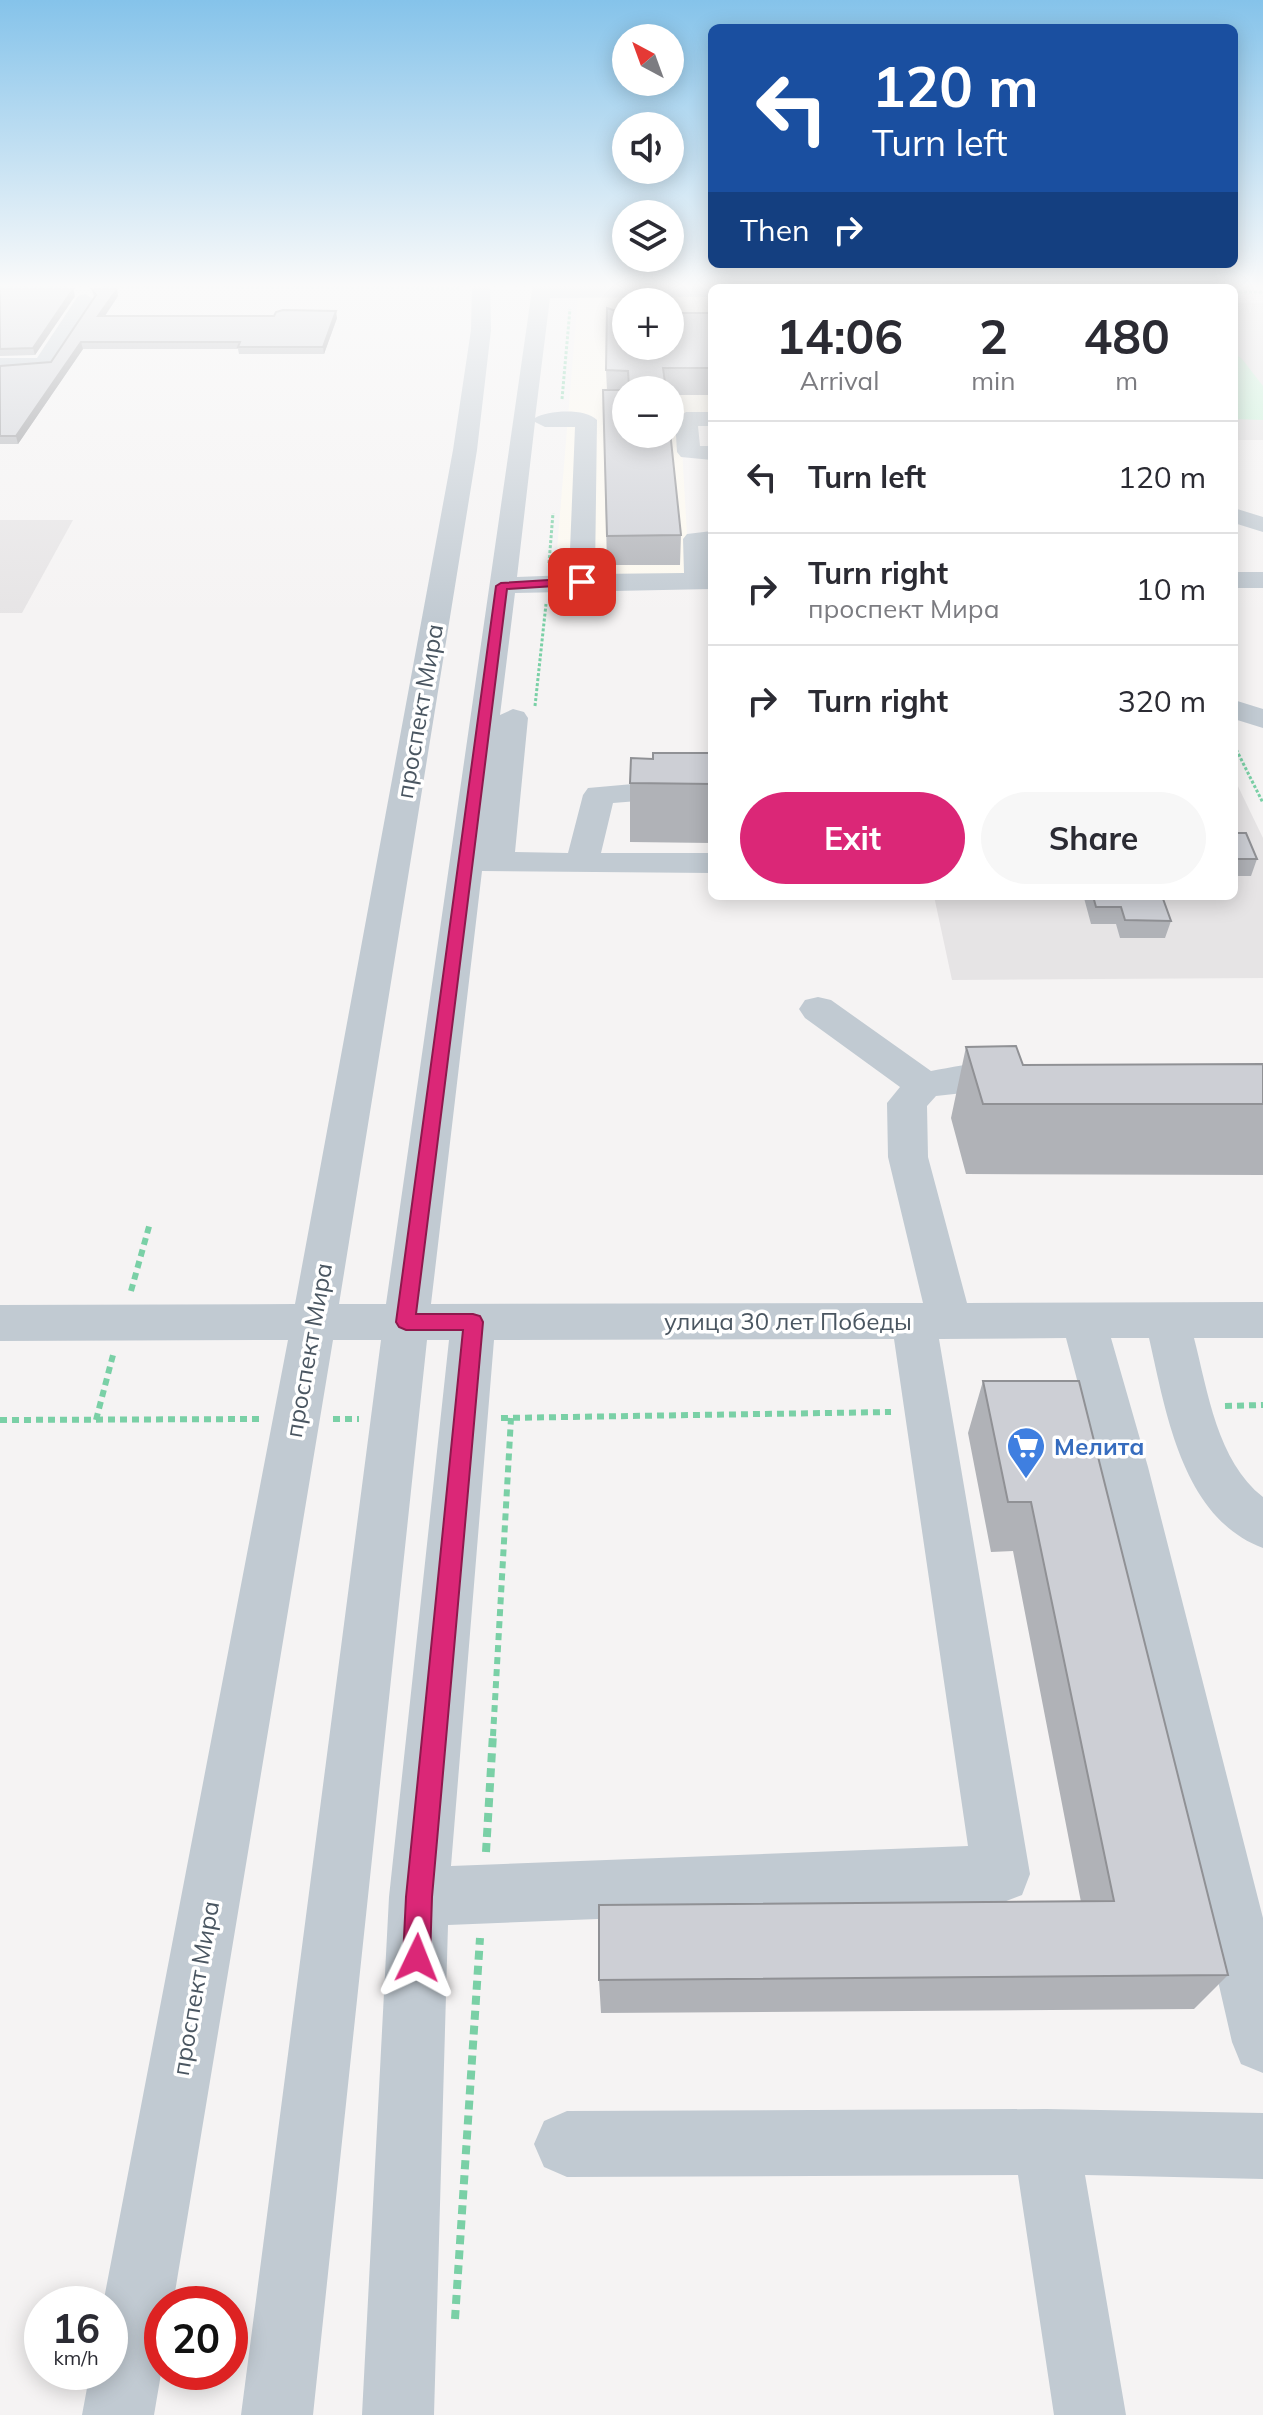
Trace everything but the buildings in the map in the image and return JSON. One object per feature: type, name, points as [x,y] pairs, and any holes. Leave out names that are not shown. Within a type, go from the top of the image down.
[{"type":"street","name":"проспект Мира","points":[[118,2415],[314,1322],[472,396]]},
{"type":"street","points":[[277,2415],[406,1322],[481,861],[535,396]]},
{"type":"street","points":[[524,616],[515,585],[546,413],[546,396]]},
{"type":"street","points":[[546,413],[600,407]]},
{"type":"street","points":[[684,407],[708,407]]},
{"type":"street","points":[[546,413],[586,420],[582,582]]},
{"type":"street","points":[[708,419],[686,419],[689,452],[708,453]]},
{"type":"street","points":[[1238,516],[1263,525]]},
{"type":"street","points":[[515,585],[704,581],[696,539],[708,539]]},
{"type":"street","points":[[1238,580],[1263,580]]},
{"type":"street","points":[[481,861],[516,695]]},
{"type":"street","points":[[1238,710],[1263,719]]},
{"type":"street","points":[[582,863],[599,795],[708,786]]},
{"type":"street","points":[[481,861],[708,863]]},
{"type":"street","points":[[818,1009],[924,1085]]},
{"type":"street","points":[[419,1897],[1001,1874],[929,1411],[931,1240],[908,1157],[907,1103],[924,1085],[980,1076],[1058,1080]]},
{"type":"street","name":"улица 30 лет Победы","points":[[0,1323],[1263,1320]]},
{"type":"street","points":[[1084,1321],[1124,1467],[1263,2042]]},
{"type":"street","points":[[1167,1321],[1212,1472],[1228,1497],[1263,1526]]},
{"type":"street","points":[[398,2415],[419,1897],[473,1322]]},
{"type":"street","points":[[1046,2142],[1090,2415]]},
{"type":"street","points":[[567,2144],[1046,2142],[1263,2146]]},
{"type":"path","points":[[1238,753],[1263,803]]},
{"type":"path","points":[[1190,1406],[1263,1405]]},
{"type":"path","points":[[463,1418],[929,1411]]},
{"type":"path","points":[[0,1420],[394,1419]]},
{"type":"shaded area","points":[[570,396],[612,396],[612,448],[682,448],[690,586],[554,586]]},
{"type":"shaded area","points":[[684,396],[708,396],[708,413],[684,414]]},
{"type":"shaded area","points":[[1238,396],[1263,396],[1263,440],[1238,440]]},
{"type":"shaded area","points":[[0,520],[73,520],[22,613],[0,613]]},
{"type":"shaded area","points":[[1238,786],[1263,838],[1263,978],[952,980],[935,900],[1238,900]]},
{"type":"green space","points":[[1238,396],[1263,396],[1263,420],[1238,419]]},
{"type":"place","name":"Мелита","points":[[1026,1480]]},
{"type":"route","points":[[417,1958],[419,1897],[473,1322],[406,1322],[501,586],[582,582]]}]
